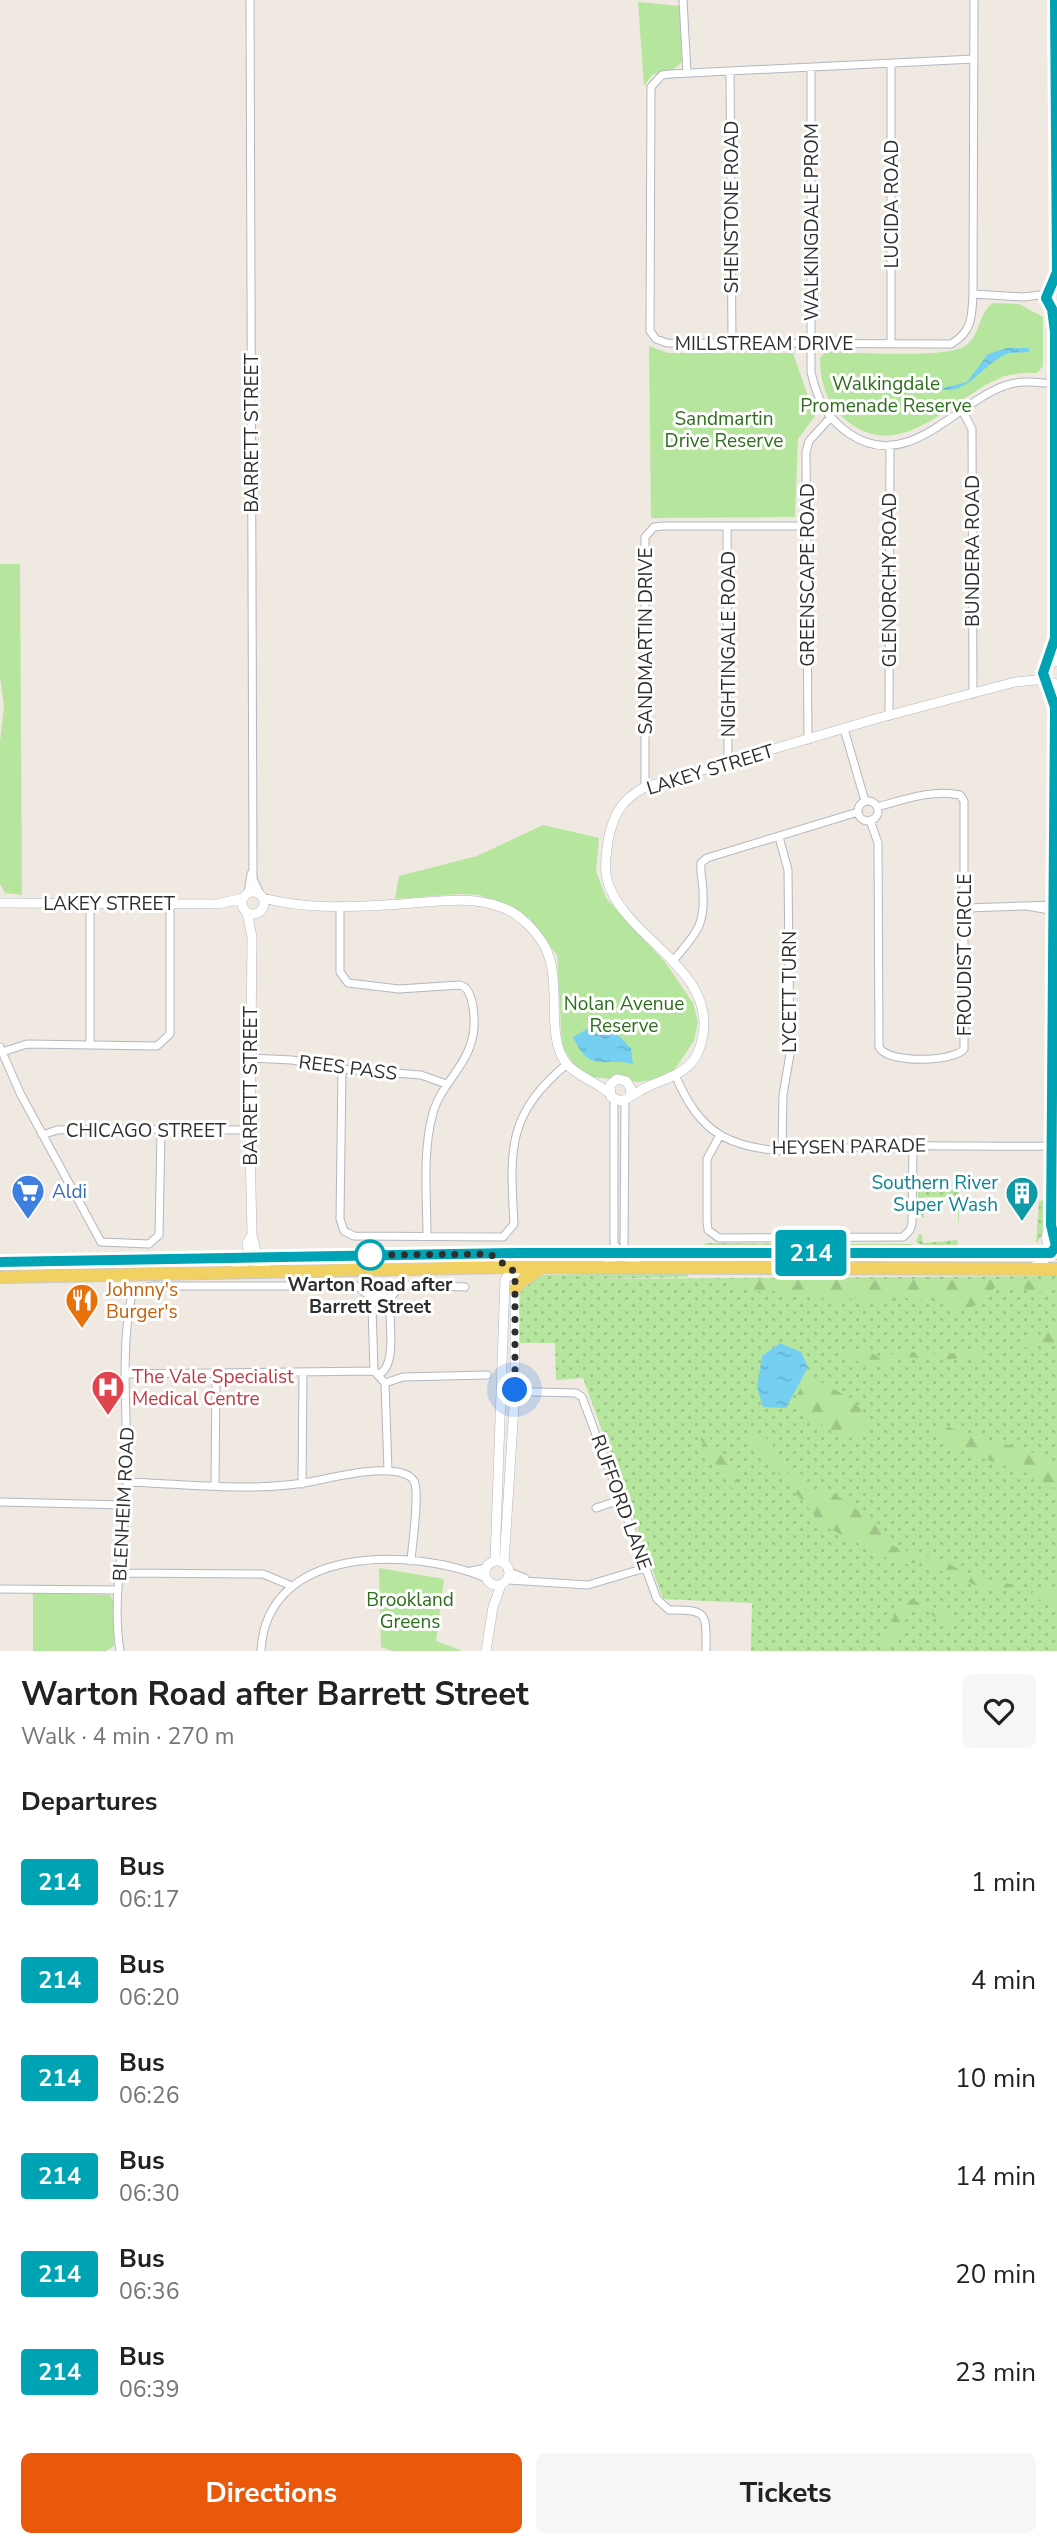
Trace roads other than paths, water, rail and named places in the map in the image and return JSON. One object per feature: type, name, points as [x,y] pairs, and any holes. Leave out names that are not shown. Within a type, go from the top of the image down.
[{"type":"main road","points":[[0,1262],[527,1253],[1055,1254]]},
{"type":"main road","points":[[510,1279],[519,1283],[541,1268]]},
{"type":"main road","points":[[0,1277],[278,1272],[510,1279],[541,1268],[1057,1269]]},
{"type":"street","name":"BARRETT STREET","points":[[250,0],[253,879],[262,896]]},
{"type":"street","points":[[683,0],[687,73]]},
{"type":"street","name":"MILLSTREAM DRIVE","points":[[974,0],[974,59],[973,295],[970,327],[959,340],[951,344],[811,344],[667,343],[656,339],[650,331],[651,87],[662,75],[974,59]]},
{"type":"street","points":[[1031,1269],[1055,1254],[1056,1246],[1051,1225],[1056,703],[1050,673],[1055,638],[1056,583],[1056,329],[1051,291],[1057,272],[1055,0]]},
{"type":"street","name":"LUCIDA ROAD","points":[[891,64],[891,344]]},
{"type":"street","name":"WALKINGDALE PROM","points":[[811,68],[811,344],[814,387],[830,418],[852,436],[890,445]]},
{"type":"street","name":"SHENSTONE ROAD","points":[[730,71],[732,343]]},
{"type":"street","points":[[973,295],[1024,297],[1051,291]]},
{"type":"street","points":[[1024,297],[1052,308]]},
{"type":"street","points":[[890,445],[916,439],[1005,385],[1034,382],[1056,384]]},
{"type":"street","name":"BUNDERA ROAD","points":[[962,410],[972,429],[973,694]]},
{"type":"street","name":"GREENSCAPE ROAD","points":[[808,740],[806,452],[809,441],[830,418]]},
{"type":"street","name":"GLENORCHY ROAD","points":[[889,716],[890,445]]},
{"type":"street","name":"NIGHTINGALE ROAD","points":[[727,526],[728,761]]},
{"type":"street","name":"SANDMARTIN DRIVE","points":[[645,787],[645,537],[654,527],[807,526]]},
{"type":"street","points":[[1055,638],[1057,649]]},
{"type":"street","name":"LAKEY STREET","points":[[676,1077],[690,1065],[701,1044],[706,1020],[695,991],[673,961],[610,891],[605,871],[615,814],[629,797],[645,787],[728,761],[1050,673]]},
{"type":"street","points":[[844,729],[866,801],[877,807],[877,814],[870,820],[861,818],[858,812]]},
{"type":"street","name":"FROUDIST CIRCLE","points":[[870,820],[878,843],[879,1034],[882,1053],[892,1058],[951,1058],[964,1049],[965,807],[960,795],[932,794],[877,807]]},
{"type":"street","points":[[673,961],[703,922],[701,863],[714,855],[858,812],[866,801]]},
{"type":"street","name":"LYCETT TURN","points":[[779,837],[788,870],[789,910],[790,1054],[783,1095],[782,1148]]},
{"type":"street","name":"BARRETT STREET","points":[[246,895],[253,867]]},
{"type":"street","points":[[246,895],[246,911]]},
{"type":"street","name":"LAKEY STREET","points":[[218,904],[246,895],[262,896],[281,903],[340,906],[463,900],[504,907],[538,935],[549,955],[556,984],[557,1044],[567,1064]]},
{"type":"street","points":[[260,911],[262,896]]},
{"type":"street","points":[[90,902],[90,1044]]},
{"type":"street","name":"LAKEY STREET","points":[[0,903],[218,904],[246,911],[260,911],[281,903]]},
{"type":"street","points":[[161,1130],[160,1230],[149,1244],[109,1245],[98,1240],[42,1135],[1,1050],[27,1044],[158,1046],[166,1040],[170,1034],[170,903]]},
{"type":"street","points":[[340,906],[340,972],[348,983],[400,989],[460,985],[471,994],[472,1042],[433,1111],[426,1147],[427,1236]]},
{"type":"street","points":[[965,908],[1055,908]]},
{"type":"street","name":"BARRETT STREET","points":[[246,911],[252,937],[249,1058],[252,1235],[256,1251],[250,1258]]},
{"type":"street","name":"BARRETT STREET","points":[[252,937],[260,911]]},
{"type":"street","name":"REES PASS","points":[[249,1058],[292,1060],[342,1069],[421,1075],[446,1084]]},
{"type":"street","points":[[342,1069],[340,1219],[344,1231],[354,1236],[503,1237],[513,1224],[511,1165],[520,1121],[539,1088],[567,1064],[612,1097],[627,1098],[650,1085],[676,1077]]},
{"type":"street","name":"HEYSEN PARADE","points":[[676,1077],[691,1106],[720,1135],[741,1144],[782,1148],[1053,1146]]},
{"type":"street","points":[[594,1082],[615,1080],[650,1085]]},
{"type":"street","points":[[615,1080],[612,1097],[614,1243],[628,1261],[651,1268]]},
{"type":"street","points":[[597,1268],[620,1253],[624,1242],[627,1098],[632,1089],[628,1082]]},
{"type":"street","name":"CHICAGO STREET","points":[[42,1135],[57,1130],[250,1130]]},
{"type":"street","points":[[720,1135],[707,1159],[708,1230],[719,1238],[903,1237],[911,1230],[912,1223],[913,1145]]},
{"type":"street","points":[[497,1574],[502,1391],[510,1279],[527,1253]]},
{"type":"street","points":[[486,1651],[497,1574],[515,1390],[510,1279],[490,1254]]},
{"type":"street","points":[[232,1273],[250,1258],[264,1268],[278,1272]]},
{"type":"street","points":[[127,1374],[376,1373],[389,1363],[389,1299],[398,1288],[407,1285],[465,1287]]},
{"type":"street","name":"BLENHEIM ROAD","points":[[120,1651],[118,1590],[126,1505],[127,1374],[132,1297],[138,1290],[152,1286],[356,1286],[373,1299]]},
{"type":"street","points":[[388,1471],[385,1383],[376,1373],[373,1299],[380,1294],[389,1299]]},
{"type":"street","points":[[302,1483],[303,1373]]},
{"type":"street","points":[[215,1485],[216,1374]]},
{"type":"street","points":[[385,1383],[403,1377],[486,1375]]},
{"type":"street","name":"RUFFORD LANE","points":[[502,1391],[576,1394],[582,1397],[645,1568],[663,1607],[696,1609],[702,1612],[706,1619],[706,1651]]},
{"type":"street","points":[[127,1482],[268,1487],[355,1473],[388,1471],[405,1474],[415,1482],[411,1561]]},
{"type":"street","points":[[596,1508],[620,1500]]},
{"type":"street","points":[[0,1502],[126,1505]]},
{"type":"street","points":[[261,1651],[269,1615],[292,1586],[318,1570],[346,1563],[411,1561],[529,1580],[589,1585],[645,1568]]},
{"type":"street","points":[[119,1573],[263,1574],[292,1586]]},
{"type":"street","points":[[0,1588],[118,1590]]},
{"type":"water","points":[[1007,348],[1029,348],[1029,352],[1007,354],[959,388],[940,389],[967,382],[988,354]]},
{"type":"water","points":[[596,1024],[607,1030],[608,1034],[617,1034],[631,1048],[633,1064],[598,1062],[585,1056],[573,1037]]},
{"type":"water","points":[[780,1343],[801,1352],[808,1367],[786,1408],[763,1407],[757,1387],[762,1356]]},
{"type":"place","name":"Aldi","points":[[28,1221]]},
{"type":"place","name":"Southern River Super Wash","points":[[1022,1223]]},
{"type":"place","name":"Warton Road after Barrett Street","points":[[370,1255]]},
{"type":"place","name":"Johnny's Burger's","points":[[82,1330]]},
{"type":"place","name":"The Vale Specialist Medical Centre","points":[[108,1417]]},
{"type":"park label","name":"Walkingdale Promenade Reserve","points":[[886,394]]},
{"type":"park label","name":"Sandmartin Drive Reserve","points":[[724,429]]},
{"type":"park label","name":"Nolan Avenue Reserve","points":[[624,1014]]},
{"type":"park label","name":"Brookland Greens","points":[[410,1610]]}]
